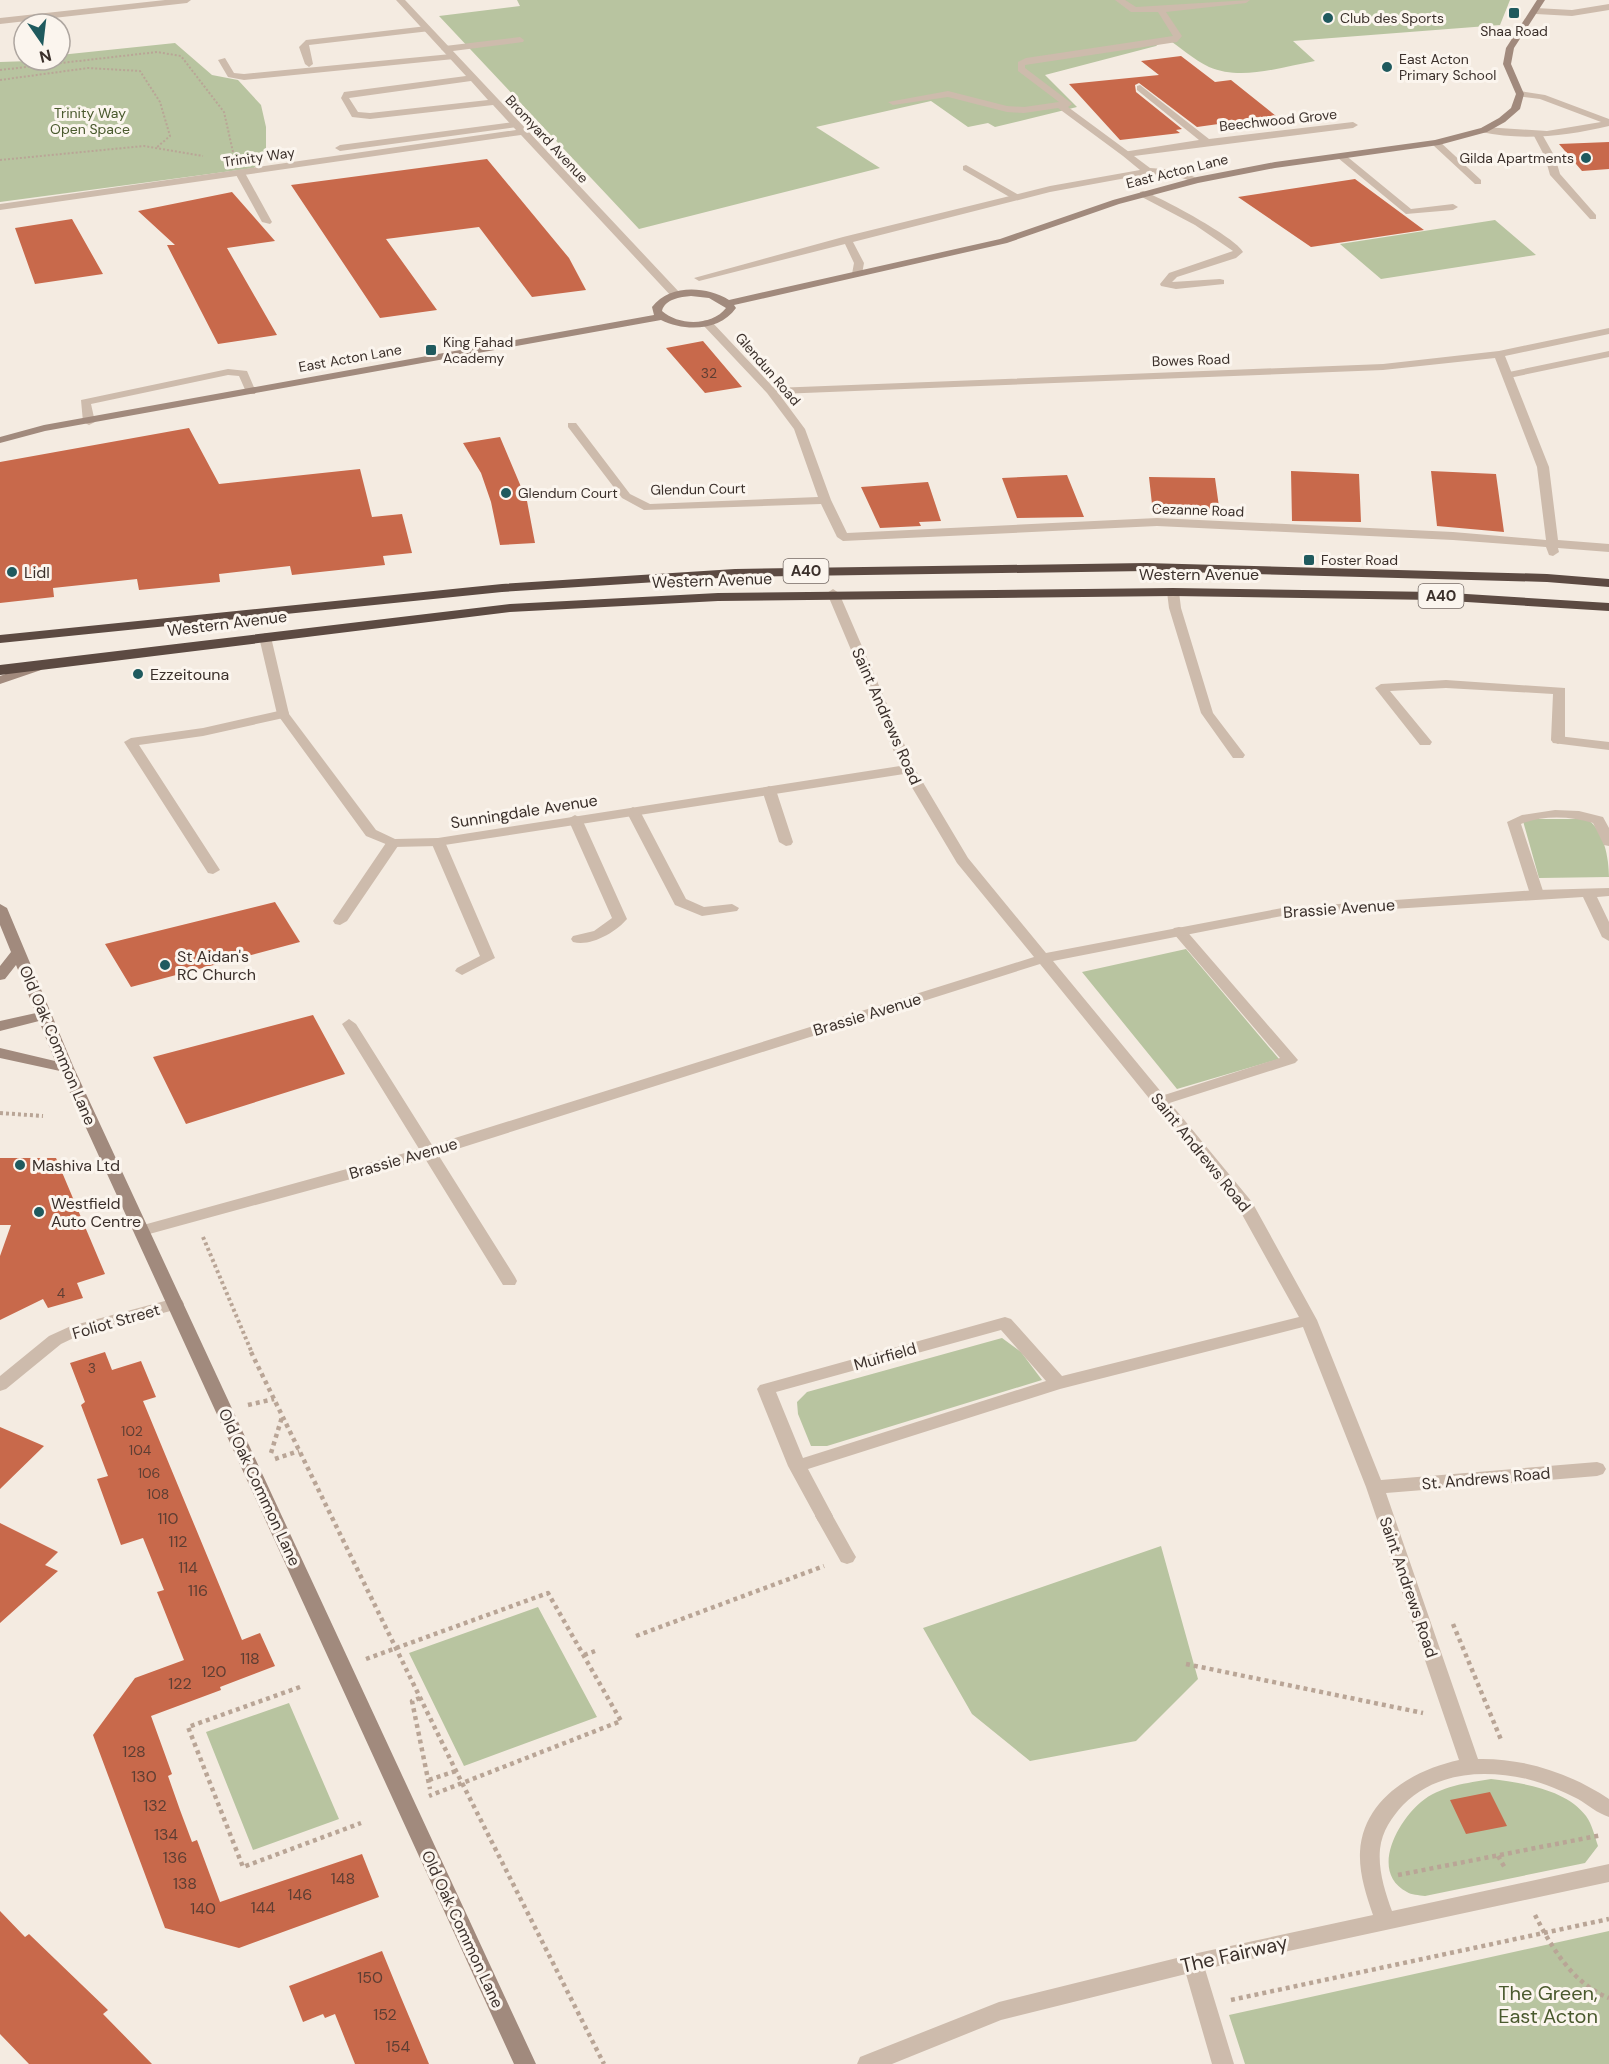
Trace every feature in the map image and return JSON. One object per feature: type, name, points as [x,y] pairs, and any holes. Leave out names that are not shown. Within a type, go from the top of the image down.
[{"type":"highway","name":"Western Avenue","points":[[2,639],[502,588],[743,573],[1146,567],[1547,578],[1609,583]]},
{"type":"highway","name":"Western Avenue","points":[[0,670],[510,608],[833,593],[1173,592],[1435,596],[1609,607]]},
{"type":"street","points":[[0,21],[187,0]]},
{"type":"street","name":"Bromyard Avenue","points":[[400,0],[676,295]]},
{"type":"street","points":[[1119,0],[1134,10],[1161,10],[1246,0]]},
{"type":"street","points":[[1541,0],[1510,48],[1507,64],[1520,94],[1542,97],[1609,122]]},
{"type":"street","points":[[1536,11],[1572,13],[1609,7]]},
{"type":"street","points":[[893,102],[948,94],[1007,109],[1024,110],[1067,104],[1021,69],[1021,64],[1026,61],[1174,40],[1178,36],[1161,10]]},
{"type":"street","points":[[309,64],[303,47],[306,43],[427,29]]},
{"type":"street","points":[[222,60],[231,75],[244,77],[448,53],[520,40]]},
{"type":"street","points":[[471,78],[347,94],[345,98],[355,115],[369,116],[493,102]]},
{"type":"street","name":"Beechwood Grove","points":[[1140,88],[1207,142]]},
{"type":"street","name":"East Acton Lane","points":[[728,303],[1003,241],[1143,194],[1197,180],[1436,143],[1484,130],[1502,120],[1515,109],[1520,94]]},
{"type":"street","points":[[1060,105],[1148,171]]},
{"type":"street","points":[[1484,130],[1539,136],[1581,131],[1609,122]]},
{"type":"street","name":"Beechwood Grove","points":[[1126,154],[1353,125]]},
{"type":"street","points":[[340,148],[518,128]]},
{"type":"street","name":"Trinity Way","points":[[0,207],[240,173],[518,128]]},
{"type":"street","points":[[1539,136],[1550,157],[1555,175],[1593,217]]},
{"type":"street","points":[[1436,143],[1478,182]]},
{"type":"street","points":[[1341,156],[1409,212],[1453,207]]},
{"type":"street","points":[[966,168],[1016,197]]},
{"type":"street","points":[[699,278],[1016,197],[1148,171],[1177,173],[1197,180]]},
{"type":"street","points":[[240,173],[267,222]]},
{"type":"street","points":[[1143,194],[1198,223],[1236,248],[1238,252],[1227,258],[1173,275],[1165,284],[1176,286],[1220,282]]},
{"type":"street","points":[[848,239],[859,263],[857,274]]},
{"type":"street","points":[[661,317],[657,307],[660,302],[676,295],[700,293],[722,298],[730,308],[724,317],[707,323]]},
{"type":"street","name":"East Acton Lane","points":[[0,430],[44,428],[90,422],[661,317],[686,324],[707,323]]},
{"type":"street","name":"Glendun Road","points":[[707,323],[771,391],[799,429],[825,500],[843,537]]},
{"type":"street","name":"Bowes Road","points":[[771,391],[1383,367],[1499,354],[1609,331]]},
{"type":"street","points":[[1499,354],[1543,467],[1552,548]]},
{"type":"street","points":[[1509,375],[1609,354]]},
{"type":"street","points":[[90,422],[85,402],[228,372],[243,373],[251,392]]},
{"type":"street","name":"Glendun Court","points":[[572,425],[626,496],[648,508],[825,500]]},
{"type":"street","name":"East Acton Lane","points":[[0,440],[44,428]]},
{"type":"street","name":"Cezanne Road","points":[[843,537],[1157,522],[1453,536],[1552,548],[1609,548]]},
{"type":"street","points":[[1173,592],[1178,619],[1207,713],[1238,755]]},
{"type":"street","name":"Saint Andrews Road","points":[[833,593],[908,769],[962,860],[1045,958],[1246,1206],[1310,1320],[1375,1487],[1470,1765]]},
{"type":"street","points":[[265,637],[283,714],[371,833],[393,843],[340,921]]},
{"type":"street","points":[[0,680],[48,664]]},
{"type":"street","points":[[1425,742],[1381,688],[1446,684],[1560,691],[1558,740],[1609,746]]},
{"type":"street","points":[[213,870],[131,742],[203,732],[283,714]]},
{"type":"street","name":"Sunningdale Avenue","points":[[393,843],[438,842],[908,769]]},
{"type":"street","points":[[769,790],[786,842]]},
{"type":"street","points":[[633,812],[680,902],[702,912],[732,908]]},
{"type":"street","points":[[1537,894],[1514,822],[1524,816],[1586,815],[1598,820],[1609,842]]},
{"type":"street","points":[[575,819],[620,919],[599,934],[578,939]]},
{"type":"street","points":[[438,842],[488,958],[462,971]]},
{"type":"street","points":[[1588,892],[1609,937]]},
{"type":"street","name":"Brassie Avenue","points":[[142,1231],[429,1152],[1045,958],[1282,912],[1537,894],[1609,892]]},
{"type":"street","name":"Old Oak Common Lane","points":[[0,908],[66,1068],[525,2064]]},
{"type":"street","points":[[1160,1101],[1290,1060],[1179,931]]},
{"type":"street","points":[[0,976],[18,952]]},
{"type":"street","points":[[0,1026],[45,1015]]},
{"type":"street","points":[[349,1024],[509,1281]]},
{"type":"street","points":[[0,1053],[66,1068]]},
{"type":"street","name":"Foliot Street","points":[[0,1385],[41,1349],[66,1335],[176,1305]]},
{"type":"street","points":[[797,1466],[1058,1383],[1310,1320]]},
{"type":"street","name":"Muirfield","points":[[847,1557],[797,1466],[766,1389],[1005,1323],[1058,1383]]},
{"type":"street","name":"St. Andrews Road","points":[[1375,1487],[1597,1469]]},
{"type":"street","points":[[1385,1921],[1373,1886],[1370,1852],[1379,1821],[1397,1796],[1436,1772],[1470,1765],[1536,1772],[1577,1788],[1609,1809]]},
{"type":"street","name":"The Fairway","points":[[868,2064],[999,2011],[1193,1963],[1609,1873]]},
{"type":"street","points":[[1193,1963],[1223,2064]]},
{"type":"path","points":[[0,70],[157,52],[181,56],[224,112],[226,134],[233,155],[220,164]]},
{"type":"path","points":[[0,80],[96,68],[120,67],[140,71],[160,102],[170,136],[156,148]]},
{"type":"path","points":[[0,160],[133,147],[156,148],[201,155],[240,173]]},
{"type":"path","points":[[0,1113],[43,1116]]},
{"type":"path","points":[[200,1228],[282,1417],[456,1771],[604,2064]]},
{"type":"path","points":[[244,1406],[274,1399]]},
{"type":"path","points":[[282,1417],[270,1458],[299,1451]]},
{"type":"path","points":[[636,1636],[847,1557]]},
{"type":"path","points":[[397,1649],[548,1593],[621,1721],[406,1805]]},
{"type":"path","points":[[1450,1617],[1505,1747]]},
{"type":"path","points":[[584,1655],[595,1651]]},
{"type":"path","points":[[1186,1664],[1454,1719]]},
{"type":"path","points":[[300,1687],[188,1727],[243,1867],[361,1823]]},
{"type":"path","points":[[420,1698],[412,1701],[431,1796]]},
{"type":"path","points":[[429,1780],[456,1771]]},
{"type":"path","points":[[1388,1877],[1609,1833]]},
{"type":"path","points":[[1532,1909],[1544,1933],[1577,1978],[1609,1998]]},
{"type":"path","points":[[1224,2002],[1609,1919]]},
{"type":"green space","points":[[517,0],[1510,0],[1500,25],[1293,41],[1315,61],[1262,72],[1235,73],[1209,67],[1166,38],[1156,46],[1045,75],[1077,107],[995,127],[988,123],[968,127],[931,101],[816,127],[880,168],[639,229],[439,16],[520,6]]},
{"type":"green space","name":"Trinity Way Open Space","points":[[175,43],[212,75],[238,80],[261,105],[266,127],[266,155],[254,168],[0,202],[0,62],[12,62],[12,72],[72,72],[72,54]]},
{"type":"green space","points":[[1495,220],[1536,255],[1381,279],[1340,244]]},
{"type":"green space","points":[[1529,819],[1586,819],[1592,823],[1604,845],[1609,877],[1539,878],[1523,821]]},
{"type":"green space","points":[[1186,949],[1279,1059],[1177,1089],[1082,972]]},
{"type":"green space","points":[[1002,1338],[1021,1352],[1042,1380],[827,1446],[811,1446],[798,1414],[797,1402],[807,1392]]},
{"type":"green space","points":[[1161,1546],[1198,1679],[1136,1741],[1030,1761],[972,1714],[923,1628]]},
{"type":"green space","points":[[538,1607],[597,1717],[464,1766],[409,1653]]},
{"type":"green space","points":[[289,1703],[339,1819],[253,1850],[206,1732]]},
{"type":"green space","points":[[1491,1779],[1543,1789],[1567,1799],[1586,1816],[1598,1846],[1585,1863],[1425,1896],[1409,1893],[1396,1883],[1390,1872],[1391,1847],[1396,1834],[1412,1811],[1437,1792]]},
{"type":"green space","name":"The Green, East Acton","points":[[1609,1931],[1609,2064],[1245,2064],[1229,2015]]},
{"type":"building","points":[[1181,56],[1215,82],[1231,80],[1276,116],[1197,127],[1139,83],[1135,85],[1136,92],[1182,129],[1176,130],[1180,133],[1120,140],[1069,84],[1159,75],[1141,61]]},
{"type":"building","name":"Gilda Apartments","points":[[1609,142],[1609,169],[1582,171],[1559,144]]},
{"type":"building","points":[[487,159],[569,258],[586,290],[532,297],[479,227],[386,239],[437,310],[380,318],[291,185]]},
{"type":"building","points":[[1355,179],[1424,230],[1311,247],[1238,197]]},
{"type":"building","points":[[232,192],[275,241],[227,248],[277,335],[218,344],[167,245],[175,245],[138,211]]},
{"type":"building","points":[[72,219],[103,274],[35,284],[15,228]]},
{"type":"building","points":[[703,341],[742,387],[705,393],[666,348]]},
{"type":"building","points":[[189,428],[219,484],[360,469],[372,517],[402,514],[412,553],[383,556],[385,565],[292,575],[290,566],[219,574],[220,582],[139,590],[137,579],[53,588],[54,597],[0,603],[0,462]]},
{"type":"building","name":"Glendum Court","points":[[500,437],[527,501],[535,543],[500,545],[491,502],[481,473],[463,443]]},
{"type":"building","points":[[1291,471],[1359,474],[1361,522],[1292,521]]},
{"type":"building","points":[[1431,471],[1496,474],[1504,532],[1437,526]]},
{"type":"building","points":[[1067,475],[1084,517],[1017,518],[1002,478]]},
{"type":"building","points":[[1149,477],[1215,478],[1220,514],[1153,513]]},
{"type":"building","points":[[928,482],[941,521],[919,522],[921,526],[880,528],[861,487]]},
{"type":"building","name":"St Aidan's RC Church","points":[[275,902],[300,942],[131,987],[105,944]]},
{"type":"building","points":[[313,1015],[345,1074],[186,1124],[153,1057]]},
{"type":"building","points":[[0,1158],[56,1158],[105,1274],[77,1283],[83,1298],[48,1308],[43,1299],[0,1320],[0,1256],[11,1225],[0,1225]]},
{"type":"building","points":[[105,1352],[112,1370],[141,1361],[156,1397],[143,1401],[242,1640],[260,1633],[275,1666],[220,1687],[221,1690],[151,1716],[172,1774],[168,1776],[180,1810],[192,1842],[197,1840],[220,1902],[362,1854],[379,1897],[239,1948],[165,1928],[93,1735],[135,1678],[184,1660],[157,1592],[164,1590],[143,1538],[121,1545],[97,1479],[108,1476],[81,1405],[85,1402],[70,1363]]},
{"type":"building","points":[[0,1427],[44,1446],[0,1489]]},
{"type":"building","points":[[0,1523],[58,1552],[45,1565],[58,1571],[0,1623]]},
{"type":"building","points":[[1490,1792],[1507,1826],[1466,1834],[1450,1800]]},
{"type":"building","points":[[0,1911],[25,1937],[29,1934],[108,2010],[103,2014],[152,2064],[29,2064],[0,2034]]},
{"type":"building","points":[[382,1951],[429,2064],[355,2064],[335,2014],[325,2018],[323,2014],[303,2022],[289,1986]]},
{"type":"place","name":"Shaa Road","points":[[1514,13]]},
{"type":"place","name":"Club des Sports","points":[[1328,18]]},
{"type":"place","name":"East Acton Primary School","points":[[1387,67]]},
{"type":"place","name":"Gilda Apartments","points":[[1586,158]]},
{"type":"place","name":"King Fahad Academy","points":[[431,350]]},
{"type":"place","name":"Glendum Court","points":[[506,493]]},
{"type":"place","name":"Foster Road","points":[[1309,560]]},
{"type":"place","name":"Lidl","points":[[12,572]]},
{"type":"place","name":"Ezzeitouna","points":[[138,674]]},
{"type":"place","name":"St Aidan's RC Church","points":[[165,965]]},
{"type":"place","name":"Mashiva Ltd","points":[[20,1165]]},
{"type":"place","name":"Westfield Auto Centre","points":[[39,1212]]}]
